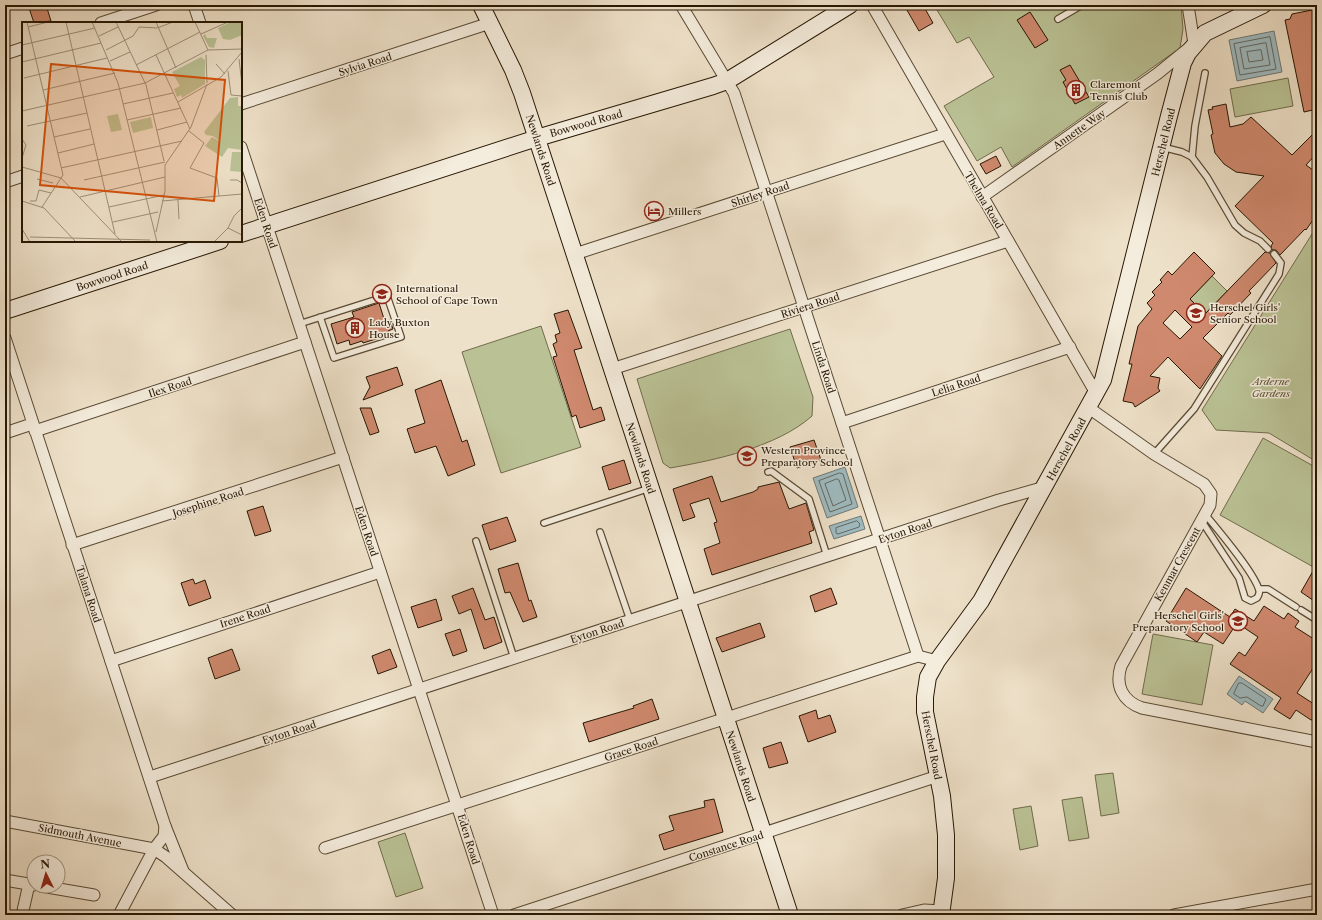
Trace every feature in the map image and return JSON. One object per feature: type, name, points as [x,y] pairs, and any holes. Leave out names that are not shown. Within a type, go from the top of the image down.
[{"type":"street","points":[[106,22],[156,5]]},
{"type":"street","points":[[194,5],[200,22]]},
{"type":"street","name":"Newlands Road","points":[[481,5],[513,70],[537,138],[790,915]]},
{"type":"street","name":"Linda Road","points":[[681,5],[734,93],[918,656]]},
{"type":"street","name":"Bowwood Road","points":[[242,234],[537,138],[727,80],[850,5]]},
{"type":"street","name":"Thelma Road","points":[[872,5],[945,134],[1070,347],[1093,402]]},
{"type":"street","points":[[1188,5],[1194,44]]},
{"type":"street","name":"Herschel Road","points":[[941,913],[946,884],[946,835],[938,776],[925,705],[927,682],[936,661],[981,601],[1104,380],[1161,147],[1183,64],[1194,44],[1205,33],[1262,5]]},
{"type":"street","name":"Sylvia Road","points":[[242,104],[490,23]]},
{"type":"street","name":"Annette Way","points":[[982,197],[1157,74],[1194,44]]},
{"type":"street","points":[[5,54],[22,48]]},
{"type":"street","name":"Shirley Road","points":[[575,254],[945,134]]},
{"type":"street","name":"Eden Road","points":[[242,150],[380,572],[459,806],[493,915]]},
{"type":"street","points":[[5,182],[22,176]]},
{"type":"street","name":"Riviera Road","points":[[612,369],[1008,241]]},
{"type":"street","name":"Bowwood Road","points":[[5,311],[217,242]]},
{"type":"street","name":"Talana Road","points":[[5,338],[165,826],[184,873]]},
{"type":"street","name":"Ilex Road","points":[[5,432],[34,427],[305,342]]},
{"type":"street","name":"Lelia Road","points":[[842,423],[1070,347]]},
{"type":"street","name":"Kenmar Crescent","points":[[1093,402],[1154,454],[1204,484],[1209,489],[1212,499],[1121,666],[1118,679],[1122,693],[1130,703],[1142,708],[1317,742]]},
{"type":"street","name":"Josephine Road","points":[[72,545],[343,457]]},
{"type":"street","name":"Eyton Road","points":[[150,777],[880,538],[1045,487]]},
{"type":"street","name":"Irene Road","points":[[111,661],[380,572]]},
{"type":"street","points":[[918,656],[936,661]]},
{"type":"street","name":"Grace Road","points":[[325,848],[459,806],[918,656]]},
{"type":"street","name":"Constance Road","points":[[514,915],[938,776]]},
{"type":"street","name":"Sidmouth Avenue","points":[[5,821],[154,849]]},
{"type":"street","points":[[119,915],[154,849],[164,836],[165,826]]},
{"type":"street","points":[[154,849],[232,915]]},
{"type":"street","points":[[5,880],[26,883]]},
{"type":"street","points":[[1174,915],[1317,889]]},
{"type":"street","points":[[66,890],[94,895]]},
{"type":"street","points":[[22,915],[28,894]]},
{"type":"street","points":[[902,915],[924,910],[941,913]]},
{"type":"lane","points":[[1058,19],[1082,5]]},
{"type":"lane","points":[[1192,157],[1195,126],[1205,73]]},
{"type":"lane","points":[[1161,147],[1182,152],[1192,157],[1208,177],[1235,225],[1244,233],[1260,241],[1268,249]]},
{"type":"lane","points":[[1154,454],[1194,409],[1280,274],[1281,263],[1274,254]]},
{"type":"lane","points":[[299,324],[320,317],[387,296],[401,337],[334,358],[320,317]]},
{"type":"lane","points":[[768,472],[771,471],[808,499],[827,556]]},
{"type":"lane","points":[[544,523],[651,488]]},
{"type":"lane","points":[[1203,517],[1244,565],[1259,589],[1260,592],[1257,598],[1250,601],[1245,598],[1239,578],[1203,517]]},
{"type":"lane","points":[[600,532],[630,620]]},
{"type":"lane","points":[[476,541],[514,658]]},
{"type":"lane","points":[[1259,589],[1268,589],[1317,620]]},
{"type":"green space","points":[[934,5],[1181,5],[1183,29],[1180,48],[1012,167],[1001,147],[977,161],[944,106],[994,77],[969,37],[957,43]]},
{"type":"green space","points":[[1288,78],[1293,106],[1235,117],[1230,89]]},
{"type":"green space","name":"Arderne Gardens","points":[[1317,226],[1317,462],[1269,433],[1216,430],[1202,410]]},
{"type":"green space","points":[[1212,276],[1227,291],[1205,314],[1190,299]]},
{"type":"green space","points":[[541,326],[581,447],[501,473],[462,352]]},
{"type":"green space","points":[[790,329],[813,397],[812,416],[798,427],[782,436],[745,451],[707,461],[670,468],[663,463],[637,379]]},
{"type":"green space","points":[[1263,438],[1317,468],[1317,569],[1220,515]]},
{"type":"green space","points":[[1153,634],[1213,645],[1202,705],[1142,694]]},
{"type":"green space","points":[[1113,773],[1119,813],[1101,816],[1095,775]]},
{"type":"green space","points":[[1082,797],[1089,838],[1069,841],[1062,800]]},
{"type":"green space","points":[[1031,806],[1038,846],[1020,850],[1013,809]]},
{"type":"green space","points":[[405,833],[423,888],[396,897],[378,842]]},
{"type":"water","points":[[1274,31],[1282,72],[1237,81],[1229,40]]},
{"type":"water","points":[[845,467],[858,507],[827,518],[813,478]]},
{"type":"water","points":[[861,516],[865,529],[834,539],[829,526]]},
{"type":"water","points":[[1239,676],[1273,699],[1263,713],[1245,701],[1242,705],[1227,694]]},
{"type":"building","points":[[28,5],[46,5],[51,21],[34,22]]},
{"type":"building","points":[[904,5],[923,5],[933,23],[919,31]]},
{"type":"building","points":[[1317,9],[1317,109],[1304,112],[1285,20],[1290,19],[1292,14]]},
{"type":"building","points":[[1030,12],[1048,40],[1035,48],[1017,20]]},
{"type":"building","name":"Claremont Tennis Club","points":[[1070,65],[1089,97],[1075,104],[1063,82],[1066,80],[1060,70]]},
{"type":"building","points":[[1226,104],[1230,127],[1243,124],[1251,117],[1292,155],[1317,130],[1317,153],[1306,165],[1317,173],[1317,214],[1306,230],[1305,229],[1280,255],[1276,250],[1272,250],[1271,246],[1273,243],[1235,206],[1264,176],[1236,172],[1224,164],[1215,153],[1208,110],[1213,109],[1212,107]]},
{"type":"building","points":[[996,156],[1001,166],[986,174],[980,164]]},
{"type":"building","points":[[1194,252],[1215,273],[1190,299],[1205,314],[1265,252],[1270,253],[1276,263],[1249,291],[1251,293],[1230,315],[1228,313],[1203,338],[1222,356],[1200,389],[1168,357],[1150,376],[1160,378],[1158,388],[1160,391],[1135,407],[1133,403],[1123,401],[1132,364],[1129,364],[1138,326],[1152,309],[1147,303],[1155,295],[1152,292],[1162,282],[1160,280],[1168,271],[1172,275]],"holes":[[[1175,310],[1192,327],[1180,339],[1163,323]]]},
{"type":"building","name":"Lady Buxton House","points":[[379,303],[385,322],[390,320],[393,329],[388,331],[389,335],[363,343],[362,341],[350,345],[349,340],[337,344],[331,324],[354,317],[352,312]]},
{"type":"building","points":[[568,310],[582,348],[574,350],[593,410],[601,407],[605,420],[580,428],[576,415],[572,417],[553,357],[557,356],[553,344],[557,342],[555,335],[560,333],[554,314]]},
{"type":"building","points":[[397,367],[403,385],[363,400],[370,387],[366,377]]},
{"type":"building","points":[[441,380],[462,442],[467,440],[475,465],[448,476],[436,446],[415,453],[407,429],[425,423],[415,390]]},
{"type":"building","points":[[360,408],[371,408],[379,432],[370,435]]},
{"type":"building","points":[[814,440],[821,460],[797,468],[790,447]]},
{"type":"building","points":[[624,460],[631,483],[609,490],[602,467]]},
{"type":"building","points":[[712,476],[721,502],[753,492],[758,489],[758,487],[779,482],[789,509],[806,503],[814,530],[809,532],[812,543],[712,575],[704,549],[720,543],[714,523],[717,522],[709,498],[690,504],[695,517],[683,521],[673,489]]},
{"type":"building","points":[[263,506],[271,531],[255,536],[247,511]]},
{"type":"building","points":[[507,517],[516,541],[490,550],[482,525]]},
{"type":"building","points":[[518,563],[529,601],[531,600],[537,617],[523,622],[510,592],[505,593],[498,569]]},
{"type":"building","points":[[1317,564],[1317,603],[1301,592]]},
{"type":"building","points":[[193,579],[195,584],[205,580],[211,598],[189,606],[181,583]]},
{"type":"building","points":[[473,588],[485,620],[494,617],[502,642],[484,649],[471,609],[459,614],[452,596]]},
{"type":"building","points":[[831,588],[837,604],[815,612],[810,596]]},
{"type":"building","points":[[1186,588],[1230,617],[1235,609],[1254,621],[1264,606],[1284,619],[1288,613],[1299,621],[1295,627],[1317,641],[1317,662],[1297,693],[1317,706],[1317,718],[1311,720],[1296,710],[1290,719],[1274,709],[1281,698],[1230,664],[1239,652],[1245,656],[1258,637],[1237,623],[1223,644],[1204,632],[1197,642],[1166,621]]},
{"type":"building","points":[[436,599],[442,620],[418,628],[411,607]]},
{"type":"building","points":[[760,623],[765,637],[722,652],[716,638]]},
{"type":"building","points":[[460,629],[467,651],[453,656],[445,634]]},
{"type":"building","points":[[232,649],[240,670],[215,679],[208,658]]},
{"type":"building","points":[[390,649],[397,667],[378,674],[372,656]]},
{"type":"building","points":[[652,699],[659,719],[589,742],[583,723],[634,708],[633,706]]},
{"type":"building","points":[[816,710],[818,719],[830,715],[836,732],[808,742],[799,716]]},
{"type":"building","points":[[781,742],[788,763],[769,768],[763,748]]},
{"type":"building","points":[[714,799],[723,832],[664,850],[659,835],[674,830],[669,816],[705,807],[704,801]]},
{"type":"place","name":"Claremont Tennis Club","points":[[1076,90]]},
{"type":"place","name":"Millers","points":[[654,211]]},
{"type":"place","name":"International School of Cape Town","points":[[382,294]]},
{"type":"place","name":"Herschel Girls' Senior School","points":[[1196,313]]},
{"type":"place","name":"Lady Buxton House","points":[[355,328]]},
{"type":"place","name":"Western Province Preparatory School","points":[[747,456]]},
{"type":"place","name":"Herschel Girls' Preparatory School","points":[[1238,621]]}]
